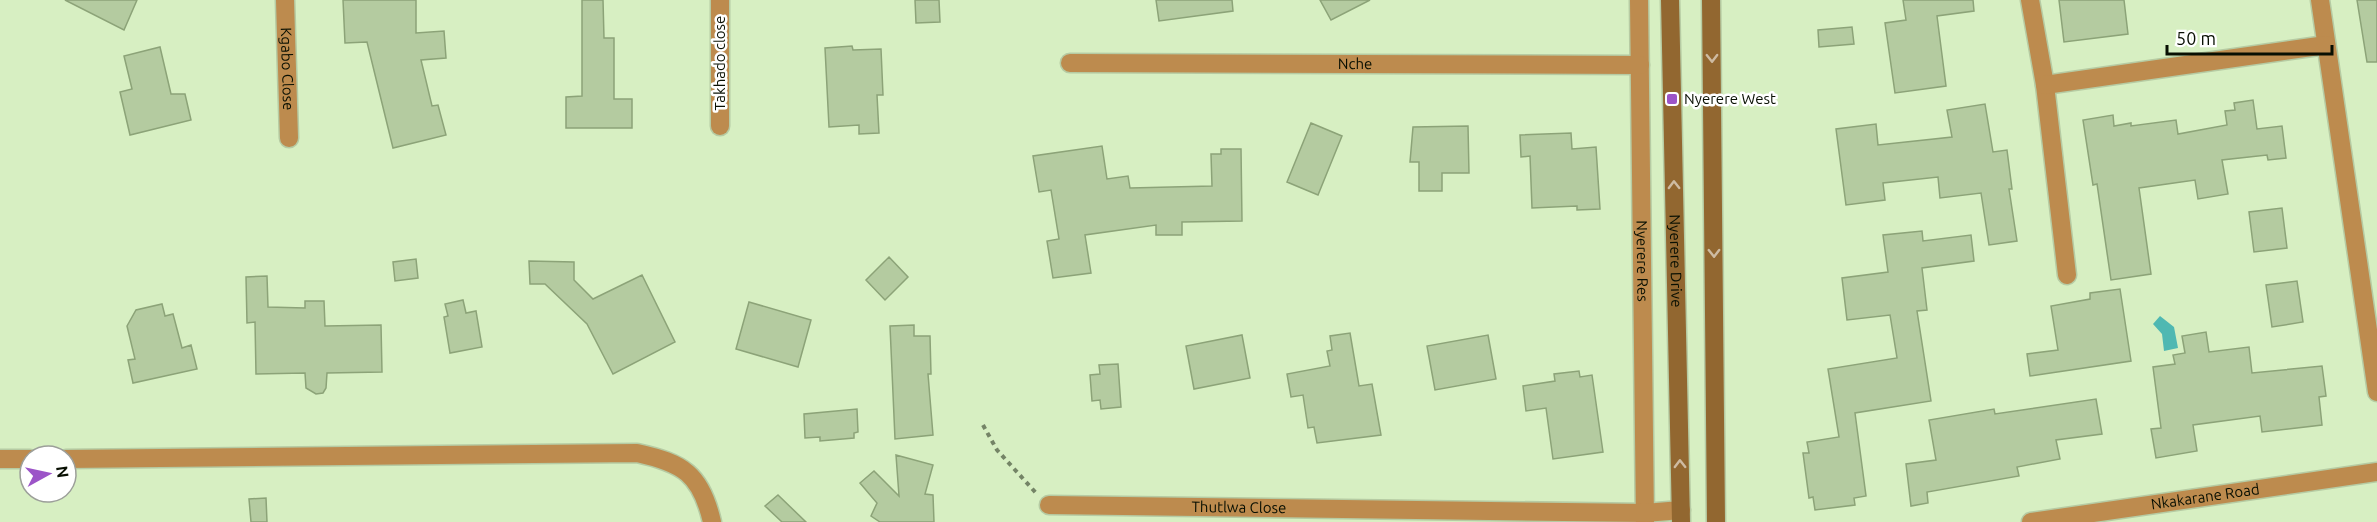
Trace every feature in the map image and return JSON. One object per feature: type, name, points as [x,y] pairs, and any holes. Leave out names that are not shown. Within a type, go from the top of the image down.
[{"type":"main road","name":"Nyerere Drive","points":[[1671,0],[1681,516]]},
{"type":"main road","points":[[1711,0],[1716,522]]},
{"type":"street","name":"Kgabo Close","points":[[285,0],[289,138]]},
{"type":"street","name":"Takhado close","points":[[720,0],[720,126]]},
{"type":"street","name":"Nyerere Res","points":[[1640,0],[1645,518]]},
{"type":"street","points":[[2030,0],[2045,85],[2067,275]]},
{"type":"street","points":[[2320,0],[2377,392]]},
{"type":"street","points":[[2045,85],[2326,45]]},
{"type":"street","name":"Nche","points":[[1070,63],[1640,65]]},
{"type":"street","points":[[78,459],[637,453],[669,460],[689,472],[708,503],[712,522]]},
{"type":"street","points":[[0,459],[18,459]]},
{"type":"street","name":"Nkakarane Road","points":[[2031,522],[2111,516],[2377,472]]},
{"type":"street","name":"Thutlwa Close","points":[[1049,505],[1645,518],[1681,516]]},
{"type":"path","points":[[983,425],[997,450],[1049,505]]},
{"type":"water","points":[[2160,316],[2174,327],[2178,348],[2164,351],[2162,334],[2153,324]]},
{"type":"building","points":[[65,0],[137,0],[124,30]]},
{"type":"building","points":[[343,0],[416,0],[416,33],[444,31],[446,58],[421,60],[432,106],[438,105],[446,135],[393,148],[367,42],[345,43]]},
{"type":"building","points":[[582,0],[603,0],[604,38],[614,38],[614,99],[632,99],[632,128],[566,128],[566,97],[582,96]]},
{"type":"building","points":[[915,0],[939,0],[940,22],[916,23]]},
{"type":"building","points":[[1156,0],[1232,0],[1233,11],[1159,21]]},
{"type":"building","points":[[1320,0],[1370,0],[1331,20]]},
{"type":"building","points":[[1903,0],[1973,0],[1974,11],[1937,16],[1946,86],[1895,93],[1885,23],[1906,20]]},
{"type":"building","points":[[2059,0],[2124,0],[2128,34],[2064,42]]},
{"type":"building","points":[[2357,0],[2377,0],[2377,62],[2367,62]]},
{"type":"building","points":[[1852,27],[1854,44],[1819,47],[1818,30]]},
{"type":"building","points":[[852,46],[853,50],[881,49],[883,95],[877,95],[879,133],[859,134],[859,125],[829,127],[825,48]]},
{"type":"building","points":[[160,47],[171,94],[185,94],[191,120],[130,135],[120,92],[132,89],[124,56]]},
{"type":"building","points":[[2253,100],[2257,129],[2282,126],[2286,158],[2268,160],[2267,155],[2222,160],[2228,194],[2198,199],[2195,180],[2139,188],[2151,274],[2111,280],[2097,184],[2093,185],[2083,120],[2113,115],[2114,126],[2131,123],[2131,126],[2176,120],[2178,134],[2227,125],[2225,111],[2235,110],[2234,103]]},
{"type":"building","points":[[1985,104],[1993,152],[2007,150],[2012,189],[2009,189],[2017,241],[1989,245],[1981,193],[1940,198],[1938,177],[1883,183],[1885,200],[1846,205],[1836,129],[1876,124],[1878,145],[1952,137],[1947,110]]},
{"type":"building","points":[[1311,123],[1342,136],[1318,195],[1287,182]]},
{"type":"building","points":[[1468,126],[1469,173],[1442,173],[1442,191],[1419,191],[1419,162],[1410,162],[1413,127]]},
{"type":"building","points":[[1571,133],[1572,149],[1596,147],[1600,209],[1577,210],[1577,206],[1532,208],[1530,156],[1521,157],[1520,135]]},
{"type":"building","points":[[1102,146],[1107,179],[1128,176],[1130,188],[1212,186],[1211,154],[1221,154],[1221,149],[1241,149],[1242,221],[1182,222],[1182,235],[1156,235],[1156,225],[1085,235],[1091,273],[1053,278],[1047,241],[1059,239],[1051,190],[1039,192],[1033,156]]},
{"type":"building","points":[[2282,208],[2287,248],[2254,252],[2249,212]]},
{"type":"building","points":[[1922,231],[1923,241],[1971,235],[1974,261],[1922,268],[1927,310],[1917,311],[1931,401],[1855,413],[1866,496],[1854,498],[1855,505],[1815,510],[1813,497],[1809,498],[1803,453],[1809,453],[1807,442],[1839,437],[1828,369],[1897,358],[1890,315],[1847,320],[1842,278],[1888,272],[1883,235]]},
{"type":"building","points":[[889,257],[908,277],[885,300],[866,280]]},
{"type":"building","points":[[416,259],[418,278],[395,281],[393,262]]},
{"type":"building","points":[[529,261],[574,262],[574,280],[593,299],[642,275],[675,342],[613,374],[587,324],[545,284],[530,284]]},
{"type":"building","points":[[267,276],[268,307],[305,308],[305,301],[324,301],[325,326],[381,325],[382,372],[327,373],[326,388],[323,393],[316,394],[306,388],[305,373],[256,374],[255,322],[247,323],[246,277]]},
{"type":"building","points":[[2297,281],[2303,322],[2272,327],[2266,285]]},
{"type":"building","points":[[2120,289],[2131,361],[2030,376],[2027,354],[2058,350],[2051,306],[2090,299],[2090,293]]},
{"type":"building","points":[[463,300],[466,313],[476,311],[482,347],[450,353],[444,317],[448,316],[445,304]]},
{"type":"building","points":[[749,302],[811,320],[798,367],[736,349]]},
{"type":"building","points":[[162,304],[165,316],[173,314],[182,348],[191,345],[197,369],[133,383],[128,360],[135,359],[127,326],[136,310]]},
{"type":"building","points":[[914,325],[914,336],[930,336],[931,374],[928,374],[933,435],[895,439],[890,326]]},
{"type":"building","points":[[2206,332],[2209,352],[2249,347],[2252,373],[2322,366],[2326,396],[2319,397],[2322,425],[2262,432],[2260,416],[2193,425],[2197,451],[2156,458],[2151,429],[2161,428],[2153,367],[2175,364],[2173,355],[2185,353],[2182,336]]},
{"type":"building","points":[[1350,333],[1359,386],[1372,384],[1381,435],[1317,443],[1314,427],[1308,428],[1303,395],[1291,397],[1287,374],[1330,366],[1327,351],[1332,350],[1330,336]]},
{"type":"building","points":[[1242,335],[1250,378],[1194,389],[1186,346]]},
{"type":"building","points":[[1488,335],[1496,379],[1435,390],[1427,346]]},
{"type":"building","points":[[1118,364],[1121,407],[1101,409],[1100,400],[1092,401],[1090,375],[1100,374],[1099,365]]},
{"type":"building","points":[[1579,371],[1580,377],[1592,375],[1603,452],[1553,459],[1546,408],[1526,411],[1523,386],[1555,381],[1554,374]]},
{"type":"building","points":[[2096,399],[2102,434],[2056,440],[2060,459],[2017,467],[2019,476],[1927,492],[1928,503],[1911,506],[1906,464],[1936,460],[1929,420],[1994,409],[1995,414]]},
{"type":"building","points":[[857,409],[858,432],[854,433],[854,438],[820,441],[820,437],[805,438],[804,414]]},
{"type":"building","points":[[896,455],[933,465],[925,494],[933,495],[934,522],[880,522],[871,516],[877,503],[860,483],[874,471],[899,496]]},
{"type":"building","points":[[778,495],[806,522],[782,522],[765,506]]},
{"type":"building","points":[[266,498],[267,522],[251,522],[249,499]]},
{"type":"place","name":"Nyerere West","points":[[1672,99]]}]
